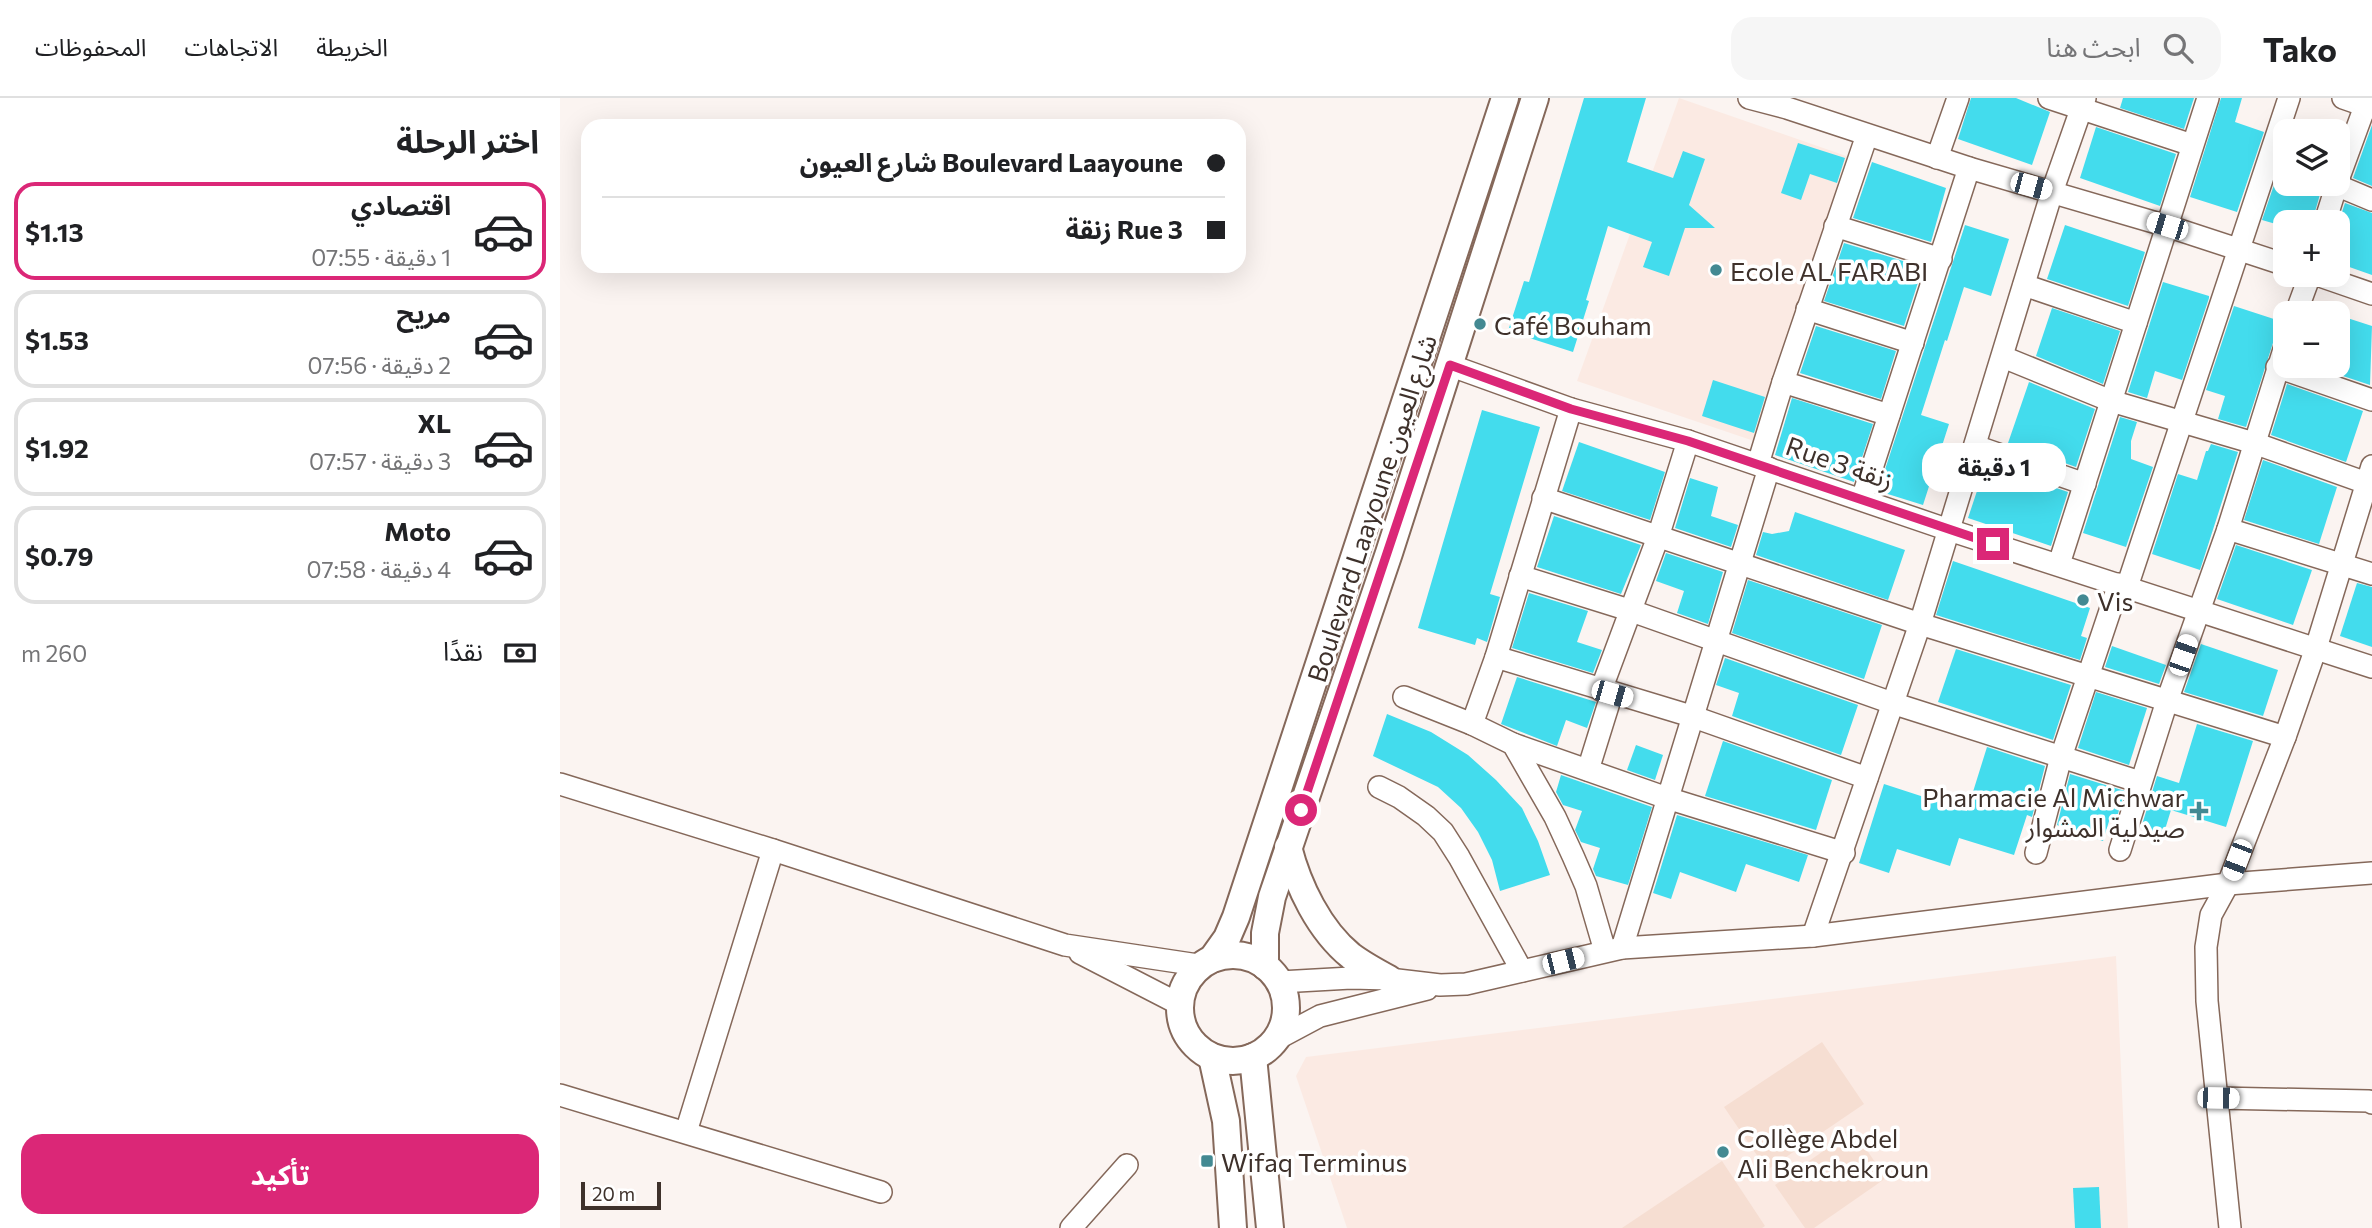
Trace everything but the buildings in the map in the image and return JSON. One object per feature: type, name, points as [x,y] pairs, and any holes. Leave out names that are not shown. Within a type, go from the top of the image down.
[{"type":"street","name":"Boulevard Laayoune شارع العيون","points":[[1205,962],[1227,938],[1236,917],[1505,98]]},
{"type":"street","name":"Boulevard Laayoune شارع العيون","points":[[1272,974],[1264,949],[1268,915],[1450,365],[1488,238],[1535,98]]},
{"type":"street","points":[[1749,98],[1788,103],[1867,135],[1969,169],[2167,226],[2273,261]]},
{"type":"street","points":[[1937,158],[1958,98]]},
{"type":"street","points":[[2049,98],[2083,103],[2192,145]]},
{"type":"street","points":[[2059,564],[2208,98]]},
{"type":"street","points":[[2036,853],[2061,757],[2240,251],[2289,98]]},
{"type":"street","points":[[2343,98],[2368,104],[2350,150]]},
{"type":"street","points":[[1813,936],[1844,853],[1920,624],[2052,192],[2083,103]]},
{"type":"street","points":[[1613,950],[1668,798],[1740,563],[1783,382],[1867,135]]},
{"type":"street","points":[[1862,499],[1969,169]]},
{"type":"street","points":[[2350,189],[2372,200]]},
{"type":"street","points":[[1835,226],[1941,259]]},
{"type":"street","points":[[2024,285],[2136,323]]},
{"type":"street","points":[[2350,287],[2372,294]]},
{"type":"street","points":[[1807,309],[1913,342]]},
{"type":"street","points":[[2003,357],[2111,401],[2370,478],[2285,737],[2228,884],[2211,915],[2206,947],[2207,1001],[2230,1228]]},
{"type":"street","name":"Rue 3 زنقة","points":[[1450,365],[1571,409],[1688,441],[1950,530],[2372,667]]},
{"type":"street","points":[[2120,850],[2167,701],[2228,529],[2274,378]]},
{"type":"street","points":[[2309,378],[2372,400]]},
{"type":"street","points":[[1783,382],[1889,415]]},
{"type":"street","points":[[1472,724],[1496,657],[1571,409]]},
{"type":"street","points":[[1588,770],[1629,611],[1658,537],[1688,441]]},
{"type":"street","points":[[1975,446],[2085,484]]},
{"type":"street","points":[[1544,498],[1920,624],[2285,737]]},
{"type":"street","points":[[2228,529],[2372,574]]},
{"type":"street","points":[[1520,576],[1892,703],[2140,782]]},
{"type":"street","points":[[1496,657],[1691,716],[1867,778]]},
{"type":"street","points":[[1404,697],[1472,724],[1513,744],[1668,798],[1844,853]]},
{"type":"street","points":[[1513,744],[1555,817],[1613,950]]},
{"type":"street","points":[[560,784],[1065,945],[1179,1004]]},
{"type":"street","points":[[1379,787],[1399,797],[1443,832],[1522,971]]},
{"type":"street","points":[[1289,847],[1293,866],[1322,925],[1350,955],[1389,979]]},
{"type":"street","points":[[686,1132],[773,850]]},
{"type":"street","points":[[1065,945],[1205,962],[1226,955],[1241,956],[1272,974],[1389,979],[1440,985],[1466,984],[1613,950],[1813,936],[2228,884],[2372,873]]},
{"type":"street","points":[[1205,962],[1185,984],[1179,1004],[1182,1023],[1191,1041],[1212,1057],[1232,1061],[1253,1057],[1275,1040],[1320,1016],[1440,985]]},
{"type":"street","points":[[1272,974],[1286,1002],[1284,1022],[1275,1040]]},
{"type":"street","points":[[1212,1057],[1226,1121],[1233,1228]]},
{"type":"street","points":[[1253,1057],[1270,1228]]},
{"type":"street","points":[[560,1095],[881,1192]]},
{"type":"street","points":[[2218,1098],[2371,1102]]},
{"type":"street","points":[[1071,1228],[1127,1165]]},
{"type":"shaded area","name":"Ecole AL FARABI","points":[[1679,98],[1852,158],[1757,442],[1577,381]]},
{"type":"shaded area","name":"Collège Abdel Ali Benchekroun","points":[[2116,956],[2128,1228],[1347,1228],[1296,1076],[1306,1057]]},
{"type":"shaded area","points":[[1822,1042],[1864,1104],[1767,1170],[1724,1107]]},
{"type":"shaded area","points":[[1853,1130],[1886,1178],[1814,1228],[1805,1228],[1775,1185]]},
{"type":"shaded area","points":[[1722,1161],[1765,1226],[1622,1228]]},
{"type":"place","name":"Ecole AL FARABI","points":[[1716,270]]},
{"type":"place","name":"Café Bouham","points":[[1480,324]]},
{"type":"place","name":"Vis","points":[[2083,600]]},
{"type":"place","name":"Pharmacie Al Michwar صيدلية المشوار","points":[[2199,811]]},
{"type":"place","name":"Collège Abdel Ali Benchekroun","points":[[1723,1152]]},
{"type":"place","name":"Wifaq Terminus","points":[[1207,1161]]},
{"type":"route","points":[[1301,810],[1450,365],[1571,409],[1688,441],[1993,544]]}]
